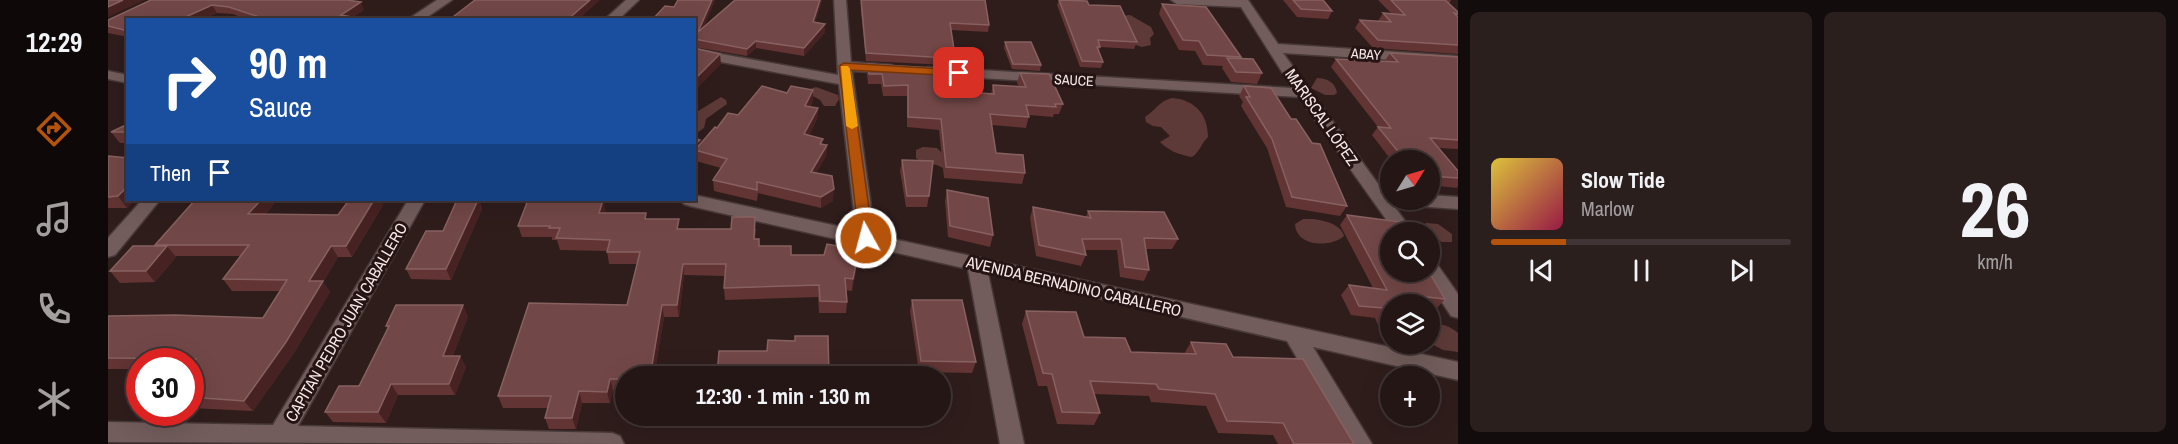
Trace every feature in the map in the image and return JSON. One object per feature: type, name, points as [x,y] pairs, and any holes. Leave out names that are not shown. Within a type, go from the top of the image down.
[{"type":"street","points":[[416,18],[446,0]]},
{"type":"street","points":[[612,18],[633,0]]},
{"type":"street","points":[[840,0],[845,74],[866,238]]},
{"type":"street","points":[[1177,0],[1243,2]]},
{"type":"street","name":"MARISCAL LÓPEZ","points":[[1243,2],[1303,93],[1380,191]]},
{"type":"street","name":"ABAY","points":[[1274,48],[1458,60]]},
{"type":"street","name":"SAUCE","points":[[696,53],[845,74],[909,70],[1303,93]]},
{"type":"street","points":[[108,75],[126,79]]},
{"type":"street","points":[[108,250],[150,201]]},
{"type":"street","name":"CAPITAN PEDRO JUAN CABALLERO","points":[[278,440],[415,201]]},
{"type":"street","name":"AVENIDA BERNADINO CABALLERO","points":[[695,201],[1458,371]]},
{"type":"street","points":[[1440,202],[1458,203]]},
{"type":"street","points":[[976,263],[1012,444]]},
{"type":"street","points":[[1439,282],[1458,310]]},
{"type":"street","points":[[1295,336],[1360,444]]},
{"type":"street","points":[[108,432],[278,440],[612,444]]},
{"type":"shaded area","points":[[1130,15],[1151,27],[1154,34],[1150,38],[1151,45],[1142,47],[1136,45],[1121,16]]},
{"type":"shaded area","points":[[1317,78],[1330,82],[1335,86],[1337,93],[1325,95],[1311,88]]},
{"type":"shaded area","points":[[816,87],[838,95],[839,99],[835,106],[824,106],[820,100],[809,94],[810,89]]},
{"type":"shaded area","points":[[721,97],[726,100],[727,104],[706,119],[704,128],[698,132],[696,131],[696,112]]},
{"type":"shaded area","points":[[1172,98],[1193,105],[1206,121],[1208,137],[1192,157],[1175,152],[1163,145],[1160,142],[1170,136],[1161,127],[1146,122],[1145,117],[1161,103]]},
{"type":"shaded area","points":[[923,147],[937,148],[944,155],[944,169],[916,158],[916,150]]},
{"type":"shaded area","points":[[1303,219],[1314,219],[1336,226],[1344,236],[1323,244],[1301,237],[1295,224]]},
{"type":"shaded area","points":[[1440,225],[1452,234],[1452,242],[1440,241]]},
{"type":"shaded area","points":[[1440,325],[1452,328],[1458,333],[1458,352],[1440,348]]},
{"type":"building","points":[[108,0],[123,0],[108,7]]},
{"type":"building","points":[[151,0],[347,0],[361,2],[341,15],[357,18],[262,18],[229,7],[212,5],[183,18],[126,18],[126,30],[108,26],[108,20]]},
{"type":"building","points":[[475,0],[590,0],[569,18],[452,18]]},
{"type":"building","points":[[678,0],[712,0],[698,32],[735,0],[820,0],[813,22],[825,24],[804,48],[756,41],[747,49],[696,39],[696,18],[654,18],[665,6],[674,7]]},
{"type":"building","points":[[861,0],[985,0],[989,25],[950,23],[955,56],[948,56],[948,58],[866,53]]},
{"type":"building","points":[[1059,0],[1087,1],[1089,5],[1120,6],[1137,42],[1098,40],[1100,47],[1097,47],[1103,62],[1082,61]]},
{"type":"building","points":[[1293,0],[1323,0],[1332,11],[1301,9]]},
{"type":"building","points":[[1391,0],[1445,0],[1458,12],[1458,14],[1454,13],[1458,17],[1458,45],[1378,40],[1360,20],[1391,22],[1383,13],[1405,15]]},
{"type":"building","points":[[1162,4],[1206,7],[1241,57],[1207,55],[1199,41],[1183,40]]},
{"type":"building","points":[[1005,42],[1031,42],[1041,65],[1013,64]]},
{"type":"building","points":[[696,48],[720,54],[696,78]]},
{"type":"building","points":[[1390,53],[1458,57],[1458,140],[1430,138],[1458,171],[1458,178],[1440,177],[1440,150],[1397,150],[1378,127],[1391,128],[1336,59],[1398,62]]},
{"type":"building","points":[[1227,58],[1253,59],[1262,73],[1236,72]]},
{"type":"building","points":[[868,64],[950,69],[951,91],[994,94],[993,85],[1026,87],[1020,73],[1049,74],[1063,104],[1055,104],[1056,107],[1026,105],[1029,117],[990,114],[996,153],[1023,155],[1025,173],[946,167],[941,119],[908,117],[908,85],[884,86],[882,74],[869,74]]},
{"type":"building","points":[[762,86],[787,93],[791,86],[813,90],[805,106],[818,108],[804,134],[823,139],[820,144],[827,145],[811,172],[832,176],[834,189],[821,197],[757,182],[757,190],[713,180],[727,159],[696,149],[728,113],[738,115]]},
{"type":"building","points":[[1244,86],[1271,88],[1291,119],[1296,119],[1312,143],[1320,144],[1347,206],[1292,197],[1272,139],[1246,97],[1250,97]]},
{"type":"building","points":[[126,125],[126,132],[111,132]]},
{"type":"building","points":[[108,156],[126,158],[126,188],[118,196],[108,197]]},
{"type":"building","points":[[902,160],[933,161],[929,196],[907,196]]},
{"type":"building","points":[[947,190],[988,198],[993,235],[950,226]]},
{"type":"building","points":[[194,201],[260,201],[248,214],[338,215],[348,201],[373,201],[346,246],[331,246],[309,281],[323,281],[286,342],[244,401],[204,398],[204,348],[126,348],[126,358],[108,358],[108,316],[175,315],[263,318],[287,280],[223,279],[249,245],[155,245]]},
{"type":"building","points":[[457,201],[478,201],[446,269],[406,269],[426,231],[443,231]]},
{"type":"building","points":[[528,201],[603,201],[599,213],[646,213],[645,219],[679,219],[677,229],[731,229],[732,217],[755,217],[754,239],[759,239],[759,246],[791,246],[791,255],[824,255],[827,244],[844,247],[842,256],[857,259],[853,279],[845,278],[847,302],[820,301],[819,285],[724,288],[726,264],[683,264],[677,305],[662,305],[652,366],[615,366],[615,379],[610,379],[607,392],[579,391],[572,418],[545,418],[551,396],[498,396],[529,303],[627,305],[640,252],[607,252],[610,240],[556,238],[560,228],[549,228],[550,226],[518,226]]},
{"type":"building","points":[[1033,207],[1091,218],[1088,211],[1164,212],[1178,239],[1144,238],[1149,270],[1125,267],[1121,239],[1082,239],[1086,255],[1039,245]]},
{"type":"building","points":[[1347,215],[1400,222],[1380,222],[1380,277]]},
{"type":"building","points":[[133,246],[167,246],[146,271],[110,271]]},
{"type":"building","points":[[1383,282],[1435,282],[1445,299],[1440,298],[1440,294],[1380,294],[1380,308],[1359,306],[1349,285],[1387,290]]},
{"type":"building","points":[[912,300],[962,300],[976,362],[921,361]]},
{"type":"building","points":[[396,305],[463,305],[443,356],[460,356],[449,384],[391,384],[378,412],[325,412],[339,386],[359,386],[389,326],[386,326]]},
{"type":"building","points":[[1026,311],[1076,312],[1084,337],[1125,338],[1131,352],[1196,354],[1191,342],[1226,344],[1233,357],[1303,359],[1354,444],[1294,444],[1283,423],[1227,421],[1215,394],[1159,389],[1156,384],[1090,381],[1100,413],[1062,412],[1052,374],[1043,373]]},
{"type":"building","points":[[795,336],[828,336],[829,366],[718,366],[719,351],[767,351],[768,340],[795,341]]},
{"type":"slow traffic","points":[[844,69],[852,126]]},
{"type":"route","points":[[866,238],[844,66],[959,73]]}]
